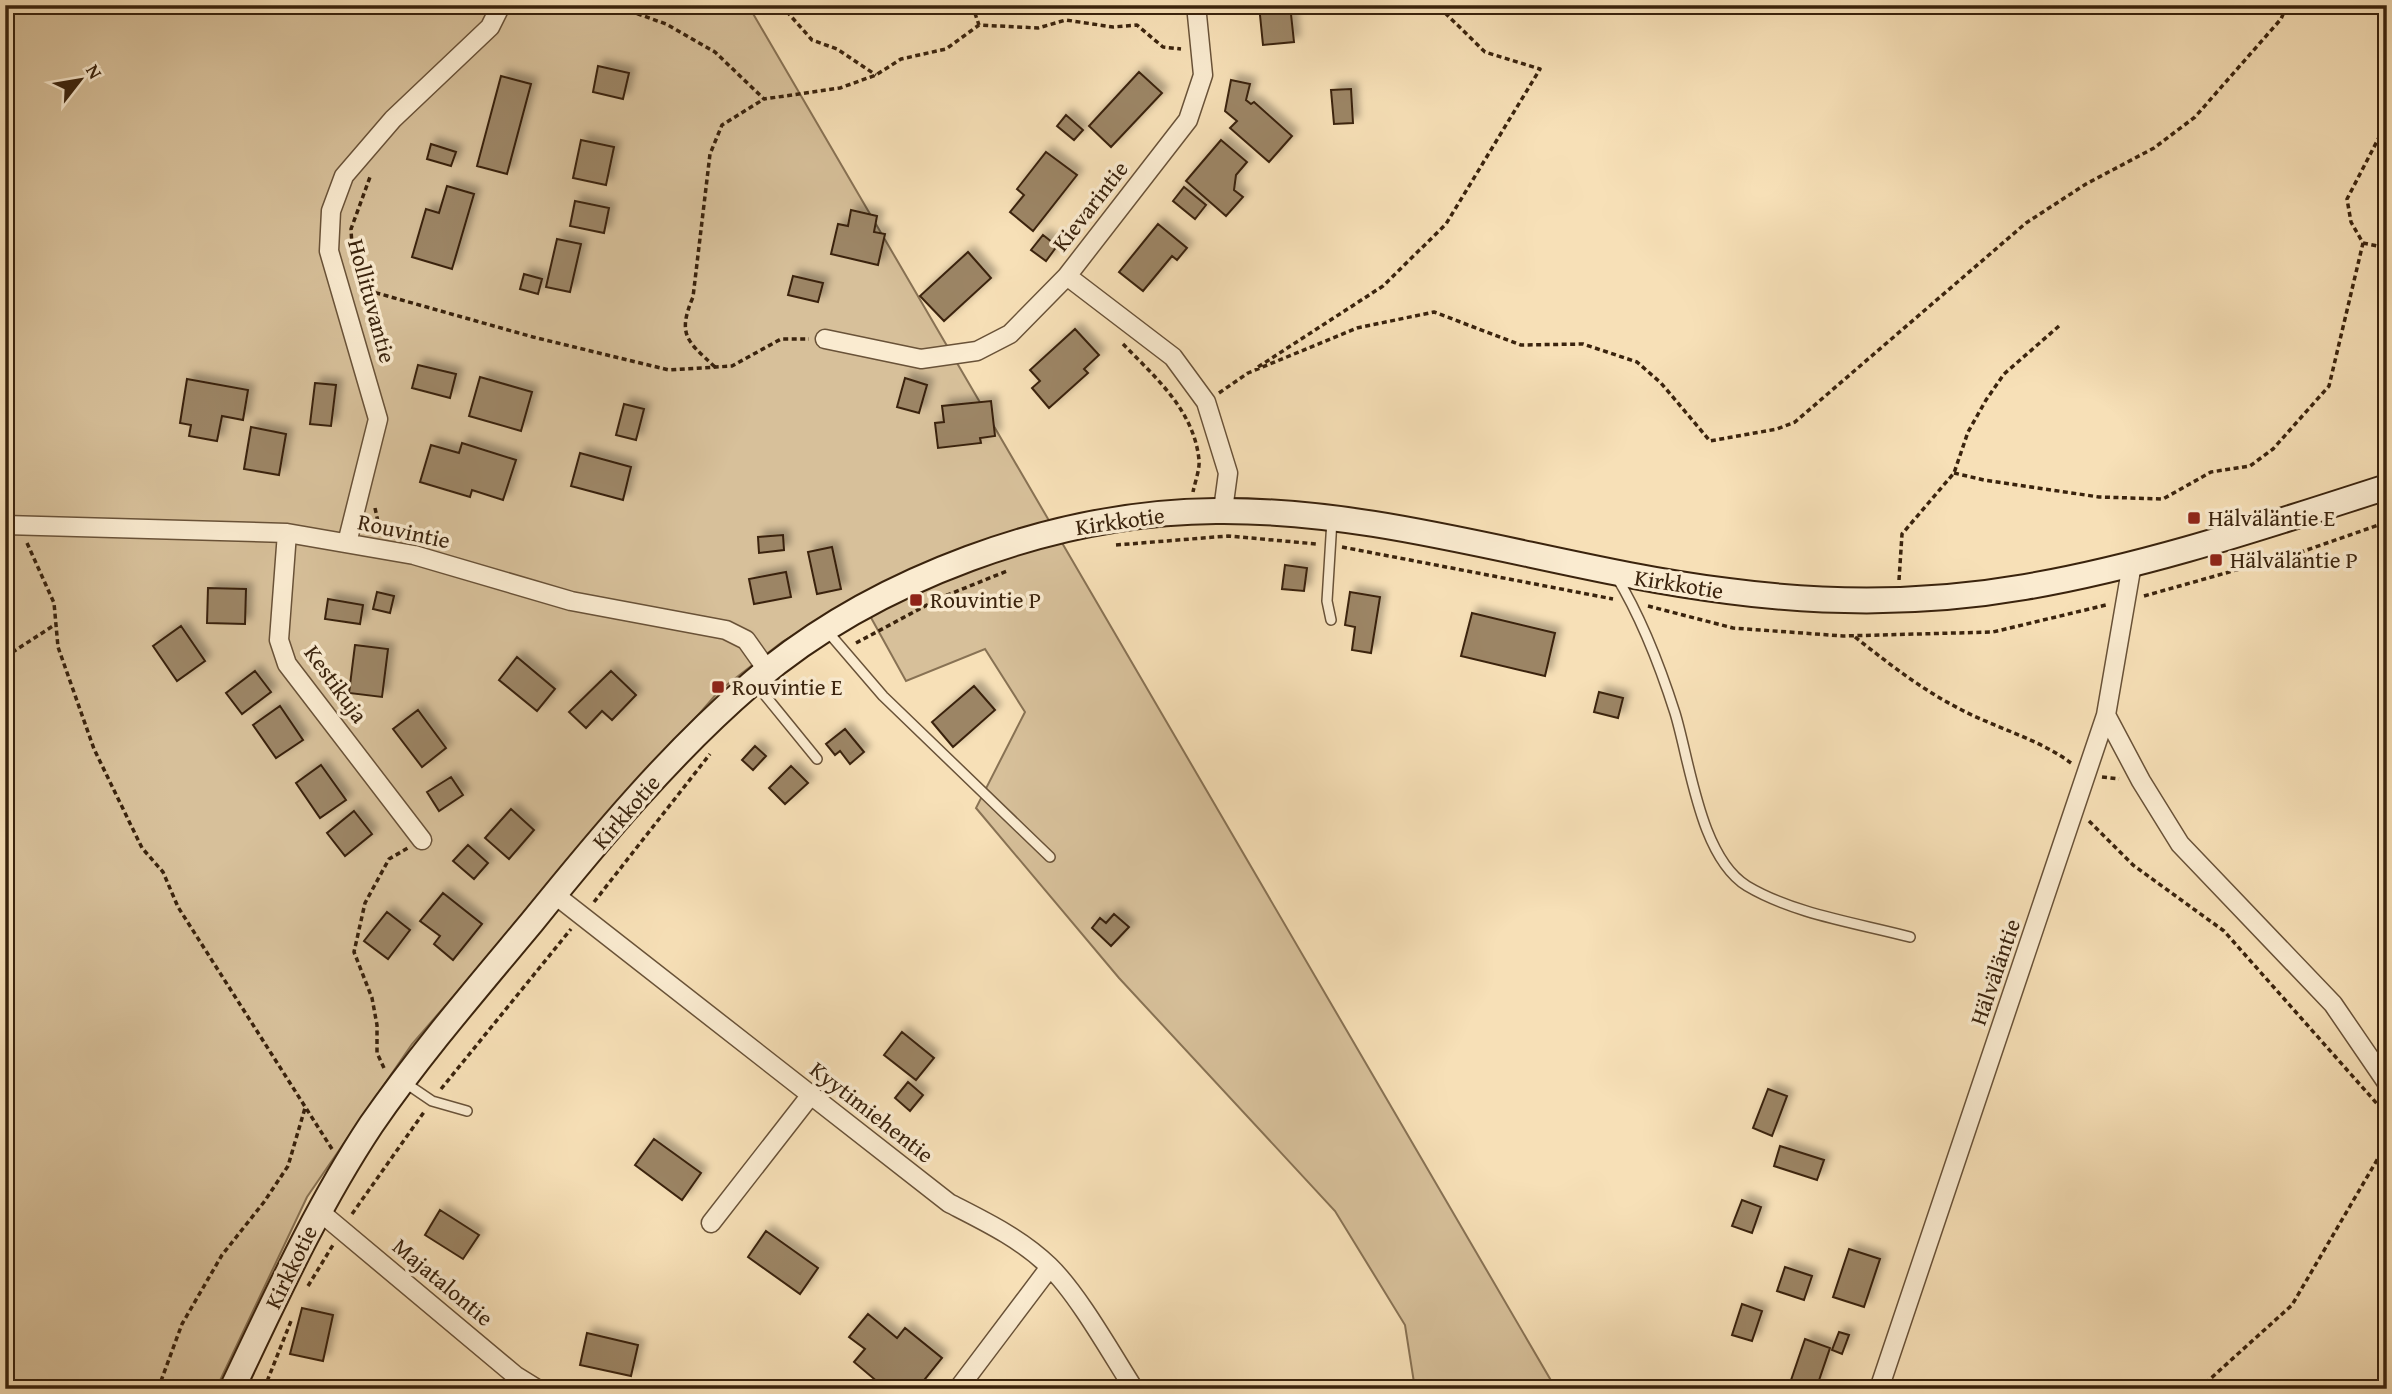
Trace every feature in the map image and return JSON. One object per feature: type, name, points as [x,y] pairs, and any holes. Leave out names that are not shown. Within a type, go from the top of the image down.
[{"type":"street","name":"Hollituvantie","points":[[347,543],[378,419],[329,251],[331,211],[344,176],[393,119],[490,27],[502,5]]},
{"type":"street","name":"Kievarintie","points":[[1196,5],[1203,75],[1188,120],[1067,276],[1173,357],[1206,402],[1228,472],[1223,510]]},
{"type":"street","points":[[825,339],[921,359],[976,351],[1010,334],[1067,276]]},
{"type":"street","name":"Kirkkotie","points":[[233,1389],[319,1211],[345,1168],[403,1081],[554,894],[697,734],[761,676],[827,630],[889,595],[970,557],[1032,536],[1087,523],[1190,511],[1223,510],[1332,519],[1405,530],[1616,574],[1797,598],[1898,600],[2018,588],[2132,564],[2234,536],[2387,487]]},
{"type":"street","name":"Rouvintie","points":[[5,525],[288,533],[414,555],[571,601],[726,630],[746,640],[761,676]]},
{"type":"street","name":"Kestikuja","points":[[288,533],[279,639],[287,664],[422,840]]},
{"type":"street","name":"Hälväläntie","points":[[1879,1389],[2106,715],[2132,564]]},
{"type":"street","points":[[2106,715],[2141,781],[2180,844],[2333,1004],[2387,1083]]},
{"type":"street","name":"Kyytimiehentie","points":[[554,894],[949,1203],[1011,1236],[1050,1267],[1093,1325],[1134,1389]]},
{"type":"street","points":[[710,1223],[810,1096]]},
{"type":"street","name":"Majatalontie","points":[[319,1211],[516,1376],[537,1389]]},
{"type":"street","points":[[958,1389],[1050,1267]]},
{"type":"lane","points":[[1331,620],[1327,601],[1332,519]]},
{"type":"lane","points":[[1616,574],[1633,602],[1675,712],[1700,808],[1721,859],[1746,885],[1792,905],[1910,937]]},
{"type":"lane","points":[[827,630],[883,696],[1050,857]]},
{"type":"lane","points":[[761,676],[817,759]]},
{"type":"lane","points":[[403,1081],[432,1101],[467,1111]]},
{"type":"path","points":[[613,5],[666,24],[715,52],[764,99]]},
{"type":"path","points":[[781,5],[812,40],[837,49],[876,75]]},
{"type":"path","points":[[972,5],[979,24]]},
{"type":"path","points":[[1206,402],[1383,286],[1446,224],[1541,69],[1485,52],[1437,5]]},
{"type":"path","points":[[1248,373],[1357,328],[1434,312],[1521,345],[1583,344],[1637,362],[1661,383],[1710,441],[1777,429],[1795,422],[2026,223],[2086,184],[2154,148],[2195,117],[2281,19],[2287,5]]},
{"type":"path","points":[[715,367],[687,340],[684,318],[693,297],[710,154],[722,125],[764,99],[840,88],[876,75],[901,59],[946,49],[979,24],[1038,28],[1066,20],[1114,27],[1137,25],[1163,47],[1201,51]]},
{"type":"path","points":[[1954,472],[2099,497],[2162,499],[2211,472],[2250,466],[2273,449],[2329,386],[2363,243],[2351,222],[2347,199],[2387,122]]},
{"type":"path","points":[[354,272],[351,229],[373,167]]},
{"type":"path","points":[[2363,243],[2387,248]]},
{"type":"path","points":[[356,280],[362,300]]},
{"type":"path","points":[[359,288],[533,337],[669,370],[732,366],[781,339],[825,339]]},
{"type":"path","points":[[1898,600],[1902,534],[1954,472],[1968,432],[2004,374],[2059,326]]},
{"type":"path","points":[[1116,337],[1174,396],[1191,430],[1199,461],[1190,511]]},
{"type":"path","points":[[373,498],[383,549]]},
{"type":"path","points":[[1105,545],[1228,536],[1331,545],[1633,602],[1733,628],[1853,635],[1993,632],[2126,601],[2304,551],[2387,522]]},
{"type":"path","points":[[33,553],[54,603],[58,647],[94,749],[142,848],[163,872],[177,907],[345,1168]]},
{"type":"path","points":[[843,650],[940,598],[1015,568]]},
{"type":"path","points":[[5,657],[56,624]]},
{"type":"path","points":[[1853,635],[1900,673],[1958,708],[2054,751],[2086,775],[2141,781]]},
{"type":"path","points":[[304,1292],[400,1142],[547,954],[581,917],[712,752]]},
{"type":"path","points":[[2076,807],[2133,865],[2224,931],[2387,1115]]},
{"type":"path","points":[[403,1081],[382,1067],[377,1053],[377,1025],[372,998],[354,952],[365,903],[390,859],[422,840]]},
{"type":"path","points":[[158,1389],[182,1324],[216,1266],[288,1166],[306,1107]]},
{"type":"path","points":[[2199,1389],[2292,1305],[2387,1143]]},
{"type":"path","points":[[264,1389],[293,1315]]},
{"type":"shaded area","points":[[5,5],[748,5],[1556,1389],[1415,1389],[1405,1325],[1335,1211],[1119,978],[976,808],[1025,712],[985,649],[906,681],[859,596],[782,642],[719,691],[412,1044],[307,1197],[216,1389],[5,1389]]},
{"type":"building","points":[[1259,5],[1290,5],[1294,42],[1263,45]]},
{"type":"building","points":[[598,66],[629,73],[623,99],[593,92]]},
{"type":"building","points":[[1139,72],[1162,93],[1111,147],[1089,126]]},
{"type":"building","points":[[501,76],[531,84],[507,174],[477,166]]},
{"type":"building","points":[[1231,80],[1250,84],[1246,100],[1251,104],[1254,102],[1292,136],[1269,162],[1230,128],[1237,121],[1225,111]]},
{"type":"building","points":[[1351,89],[1353,123],[1334,124],[1331,90]]},
{"type":"building","points":[[1066,115],[1083,130],[1074,140],[1057,126]]},
{"type":"building","points":[[581,140],[614,147],[606,185],[573,178]]},
{"type":"building","points":[[1221,140],[1247,162],[1236,175],[1234,190],[1243,197],[1226,216],[1186,181]]},
{"type":"building","points":[[431,144],[456,152],[451,166],[427,159]]},
{"type":"building","points":[[1046,152],[1077,175],[1033,231],[1010,212],[1024,195],[1017,189]]},
{"type":"building","points":[[447,186],[474,194],[452,269],[412,257],[426,209],[439,213]]},
{"type":"building","points":[[1184,187],[1206,205],[1195,219],[1173,201]]},
{"type":"building","points":[[575,201],[609,208],[604,233],[570,226]]},
{"type":"building","points":[[851,210],[877,216],[874,232],[885,234],[878,265],[831,254],[838,224],[848,226]]},
{"type":"building","points":[[1158,224],[1187,248],[1177,260],[1172,256],[1143,291],[1119,272]]},
{"type":"building","points":[[1043,235],[1057,246],[1046,261],[1031,250]]},
{"type":"building","points":[[557,239],[581,244],[570,292],[546,287]]},
{"type":"building","points":[[968,252],[991,278],[944,321],[920,296]]},
{"type":"building","points":[[524,274],[542,279],[538,294],[520,289]]},
{"type":"building","points":[[793,276],[823,283],[818,302],[788,295]]},
{"type":"building","points":[[1075,329],[1099,355],[1084,369],[1088,373],[1049,408],[1032,388],[1040,381],[1030,370]]},
{"type":"building","points":[[418,365],[456,374],[450,398],[412,388]]},
{"type":"building","points":[[480,377],[532,392],[521,431],[469,416]]},
{"type":"building","points":[[905,378],[927,385],[919,413],[897,407]]},
{"type":"building","points":[[187,379],[248,390],[243,420],[222,416],[217,441],[189,436],[191,425],[180,423]]},
{"type":"building","points":[[315,383],[336,385],[331,426],[310,424]]},
{"type":"building","points":[[991,401],[995,436],[980,438],[981,443],[938,448],[935,423],[944,422],[942,406]]},
{"type":"building","points":[[624,404],[644,409],[636,440],[616,435]]},
{"type":"building","points":[[251,427],[286,434],[279,475],[244,469]]},
{"type":"building","points":[[462,443],[516,460],[503,500],[472,490],[470,497],[420,482],[431,445],[459,453]]},
{"type":"building","points":[[580,453],[631,467],[623,500],[571,486]]},
{"type":"building","points":[[783,535],[784,550],[759,553],[758,537]]},
{"type":"building","points":[[832,547],[841,589],[817,594],[808,552]]},
{"type":"building","points":[[1285,565],[1307,568],[1304,591],[1282,589]]},
{"type":"building","points":[[786,572],[791,597],[754,604],[749,579]]},
{"type":"building","points":[[208,588],[246,589],[245,624],[207,623]]},
{"type":"building","points":[[377,592],[394,596],[390,613],[373,609]]},
{"type":"building","points":[[1350,592],[1380,597],[1371,653],[1352,650],[1355,627],[1345,625]]},
{"type":"building","points":[[328,599],[363,605],[360,624],[325,619]]},
{"type":"building","points":[[1472,613],[1555,633],[1545,676],[1461,656]]},
{"type":"building","points":[[181,626],[205,661],[177,681],[153,646]]},
{"type":"building","points":[[355,645],[388,649],[382,697],[349,693]]},
{"type":"building","points":[[517,657],[555,689],[537,711],[499,680]]},
{"type":"building","points":[[255,671],[271,692],[242,714],[226,693]]},
{"type":"building","points":[[611,671],[636,695],[612,720],[602,711],[586,728],[569,712]]},
{"type":"building","points":[[974,686],[995,710],[953,747],[932,722]]},
{"type":"building","points":[[1599,692],[1623,698],[1618,718],[1594,712]]},
{"type":"building","points":[[280,706],[303,740],[276,758],[253,725]]},
{"type":"building","points":[[418,710],[446,748],[422,767],[393,729]]},
{"type":"building","points":[[845,729],[864,752],[850,764],[840,751],[835,755],[826,744]]},
{"type":"building","points":[[755,746],[766,756],[753,770],[742,760]]},
{"type":"building","points":[[321,765],[346,800],[320,818],[296,783]]},
{"type":"building","points":[[791,766],[808,783],[785,804],[769,788]]},
{"type":"building","points":[[451,777],[463,795],[439,811],[427,792]]},
{"type":"building","points":[[511,809],[534,830],[509,859],[485,838]]},
{"type":"building","points":[[354,811],[372,834],[345,856],[327,833]]},
{"type":"building","points":[[468,845],[488,863],[474,879],[453,861]]},
{"type":"building","points":[[443,893],[482,924],[453,960],[434,944],[440,936],[420,921]]},
{"type":"building","points":[[387,912],[410,930],[388,959],[364,941]]},
{"type":"building","points":[[1114,914],[1129,927],[1111,946],[1092,928],[1100,918],[1106,923]]},
{"type":"building","points":[[902,1032],[934,1058],[916,1080],[884,1055]]},
{"type":"building","points":[[908,1082],[923,1095],[910,1111],[895,1098]]},
{"type":"building","points":[[1768,1089],[1787,1096],[1772,1136],[1753,1128]]},
{"type":"building","points":[[654,1139],[701,1173],[682,1200],[635,1165]]},
{"type":"building","points":[[1780,1146],[1824,1160],[1817,1180],[1774,1166]]},
{"type":"building","points":[[1742,1200],[1761,1207],[1752,1233],[1732,1226]]},
{"type":"building","points":[[440,1210],[479,1235],[463,1259],[425,1235]]},
{"type":"building","points":[[766,1231],[818,1268],[800,1294],[748,1257]]},
{"type":"building","points":[[1849,1249],[1880,1259],[1864,1307],[1833,1297]]},
{"type":"building","points":[[1785,1267],[1812,1276],[1804,1300],[1777,1291]]},
{"type":"building","points":[[1742,1304],[1762,1311],[1752,1341],[1732,1335]]},
{"type":"building","points":[[302,1308],[333,1315],[323,1361],[290,1354]]},
{"type":"building","points":[[868,1314],[897,1338],[905,1328],[942,1358],[917,1389],[886,1389],[854,1362],[865,1349],[849,1337]]},
{"type":"building","points":[[1839,1332],[1849,1335],[1842,1354],[1832,1350]]},
{"type":"building","points":[[587,1333],[638,1345],[631,1376],[580,1365]]},
{"type":"building","points":[[1805,1339],[1830,1348],[1816,1389],[1788,1389]]},
{"type":"place","name":"Hälväläntie E","points":[[2194,518]]},
{"type":"place","name":"Hälväläntie P","points":[[2216,560]]},
{"type":"place","name":"Rouvintie P","points":[[916,600]]},
{"type":"place","name":"Rouvintie E","points":[[718,687]]}]
